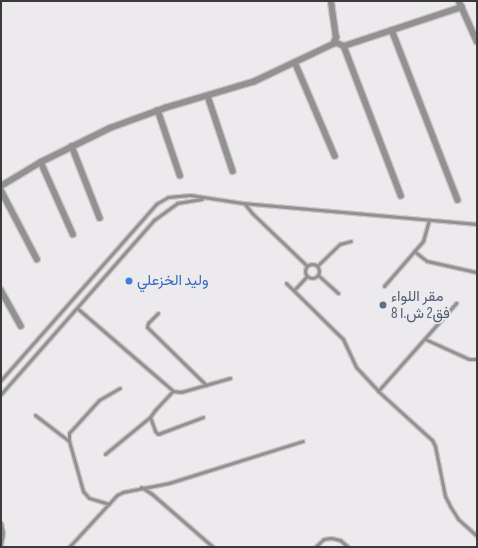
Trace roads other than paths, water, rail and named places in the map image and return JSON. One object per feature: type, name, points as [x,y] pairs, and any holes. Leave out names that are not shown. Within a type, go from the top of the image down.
[{"type":"street","points":[[331,1],[336,42]]},
{"type":"street","points":[[459,1],[477,41]]},
{"type":"street","points":[[344,46],[462,7]]},
{"type":"street","points":[[392,30],[458,200]]},
{"type":"street","points":[[336,42],[344,46],[402,195]]},
{"type":"street","points":[[1,186],[41,162],[110,128],[158,110],[208,96],[272,75],[336,42]]},
{"type":"street","points":[[295,62],[335,156]]},
{"type":"street","points":[[208,96],[233,171]]},
{"type":"street","points":[[158,110],[180,175]]},
{"type":"street","points":[[72,146],[100,218]]},
{"type":"street","points":[[41,162],[73,234]]},
{"type":"street","points":[[1,190],[37,259]]},
{"type":"street","points":[[1,292],[21,326]]},
{"type":"lane","points":[[1,380],[162,199],[175,195],[244,203],[477,224]]},
{"type":"lane","points":[[1,394],[162,212],[184,200],[210,199]]},
{"type":"lane","points":[[244,203],[252,213],[307,266]]},
{"type":"lane","points":[[384,286],[422,241],[429,220]]},
{"type":"lane","points":[[317,266],[340,244],[351,241]]},
{"type":"lane","points":[[414,251],[427,261],[476,272]]},
{"type":"lane","points":[[307,266],[310,264],[317,266]]},
{"type":"lane","points":[[307,266],[305,273],[307,276]]},
{"type":"lane","points":[[317,266],[319,271],[318,275],[338,294]]},
{"type":"lane","points":[[307,276],[311,278],[318,275]]},
{"type":"lane","points":[[294,290],[307,276]]},
{"type":"lane","points":[[286,283],[343,339],[356,367],[378,391],[432,440],[435,446],[445,496],[458,519],[477,536]]},
{"type":"lane","points":[[378,391],[456,302]]},
{"type":"lane","points":[[77,308],[173,390],[181,392],[230,378]]},
{"type":"lane","points":[[158,313],[148,323],[147,327],[206,385]]},
{"type":"lane","points":[[425,339],[469,359],[477,359]]},
{"type":"lane","points":[[109,504],[90,498],[83,491],[69,441],[69,434],[99,400],[120,388]]},
{"type":"lane","points":[[105,454],[150,417],[154,410],[173,390]]},
{"type":"lane","points":[[35,415],[69,441]]},
{"type":"lane","points":[[150,417],[155,431],[158,434],[203,417]]},
{"type":"lane","points":[[69,547],[109,504],[123,492],[169,483],[303,441]]},
{"type":"lane","points":[[141,488],[152,494],[212,547]]},
{"type":"lane","points":[[1,523],[3,533],[1,544],[5,547]]},
{"type":"lane","points":[[315,547],[324,539],[331,538],[340,540],[348,547]]},
{"type":"place","name":"وليد الخزعلي","points":[[129,281]]},
{"type":"place","name":"مقر اللواء 8 فق2 ش.ا","points":[[383,305]]}]
